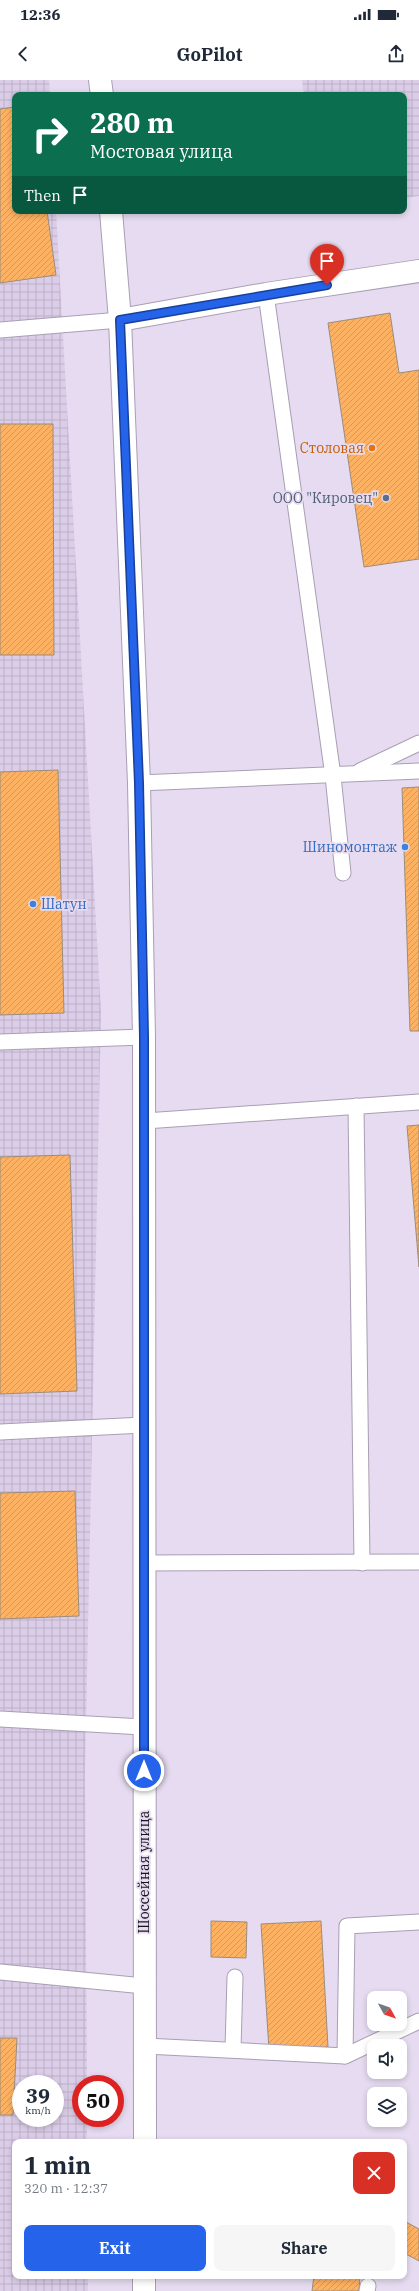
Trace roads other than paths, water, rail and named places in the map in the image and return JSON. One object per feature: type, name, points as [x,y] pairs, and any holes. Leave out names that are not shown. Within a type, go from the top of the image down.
[{"type":"main road","points":[[100,80],[102,92]]},
{"type":"main road","name":"Шоссейная улица","points":[[111,214],[120,320],[139,783],[144,1037],[143,1727],[145,2139]]},
{"type":"main road","points":[[120,320],[266,294],[419,271]]},
{"type":"main road","points":[[144,2279],[144,2291]]},
{"type":"lane","points":[[266,294],[333,776],[343,873]]},
{"type":"lane","points":[[0,330],[120,320]]},
{"type":"lane","points":[[354,774],[419,743]]},
{"type":"lane","points":[[139,783],[333,776],[419,771]]},
{"type":"lane","points":[[0,1042],[144,1037]]},
{"type":"lane","points":[[145,1121],[419,1102]]},
{"type":"lane","points":[[356,1106],[362,1563]]},
{"type":"lane","points":[[0,1432],[144,1425]]},
{"type":"lane","points":[[143,1563],[419,1562]]},
{"type":"lane","points":[[0,1719],[143,1727]]},
{"type":"lane","points":[[345,2056],[347,1926],[419,1922]]},
{"type":"lane","points":[[0,1972],[144,1986]]},
{"type":"lane","points":[[233,2049],[235,1977]]},
{"type":"lane","points":[[145,2046],[233,2049],[345,2056],[419,2021]]},
{"type":"place","name":"Столовая","points":[[372,448]]},
{"type":"place","name":"ООО \"Кировец\"","points":[[386,498]]},
{"type":"place","name":"Шиномонтаж","points":[[405,847]]},
{"type":"place","name":"Шатун","points":[[33,904]]}]
